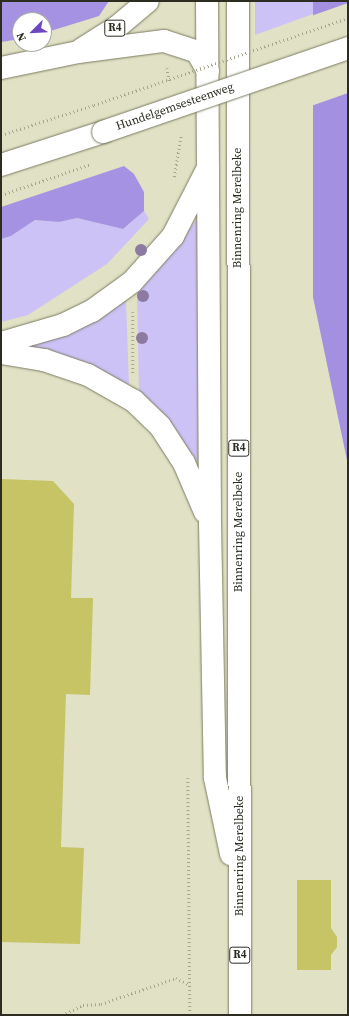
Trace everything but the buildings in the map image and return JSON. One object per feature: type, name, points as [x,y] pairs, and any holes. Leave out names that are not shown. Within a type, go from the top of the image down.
[{"type":"main road","name":"R4","points":[[78,52],[117,27],[148,1]]},
{"type":"main road","points":[[207,1],[210,523],[215,778],[240,895]]},
{"type":"main road","name":"Binnenring Merelbeke","points":[[238,1],[240,1015]]},
{"type":"main road","name":"R4","points":[[1,68],[78,52],[164,42],[197,52],[208,71]]},
{"type":"main road","name":"Hundelgemsesteenweg","points":[[1,165],[103,132],[348,48]]},
{"type":"main road","points":[[1,343],[63,325],[92,311],[132,282],[173,236],[209,165]]},
{"type":"main road","points":[[1,353],[44,360],[88,375],[134,401],[160,426],[184,463],[210,523]]},
{"type":"path","points":[[1,135],[94,105],[348,18]]},
{"type":"path","points":[[167,70],[170,85]]},
{"type":"path","points":[[173,181],[182,135],[180,128]]},
{"type":"path","points":[[1,195],[97,162]]},
{"type":"path","points":[[132,282],[134,401]]},
{"type":"path","points":[[188,771],[190,1015]]},
{"type":"path","points":[[62,1015],[83,1005],[101,1004],[176,978],[190,985]]},
{"type":"shaded area","points":[[1,1],[109,1],[99,16],[52,31],[52,12],[12,12],[12,40],[1,42]]},
{"type":"shaded area","points":[[255,1],[313,1],[313,14],[255,35]]},
{"type":"shaded area","points":[[313,1],[348,1],[348,465],[313,297]]},
{"type":"shaded area","points":[[124,166],[134,174],[144,192],[144,211],[123,229],[77,218],[59,222],[35,220],[11,236],[1,239],[1,207]]},
{"type":"shaded area","points":[[144,211],[149,219],[107,264],[28,315],[1,322],[1,239],[11,236],[35,220],[59,222],[77,218],[123,229]]},
{"type":"shaded area","points":[[198,217],[197,462],[168,418],[139,392],[137,293],[175,251]]},
{"type":"shaded area","points":[[126,300],[129,385],[89,364],[33,349],[31,346],[92,322]]},
{"type":"pier","points":[[348,3],[348,93],[311,106],[311,16]]}]
